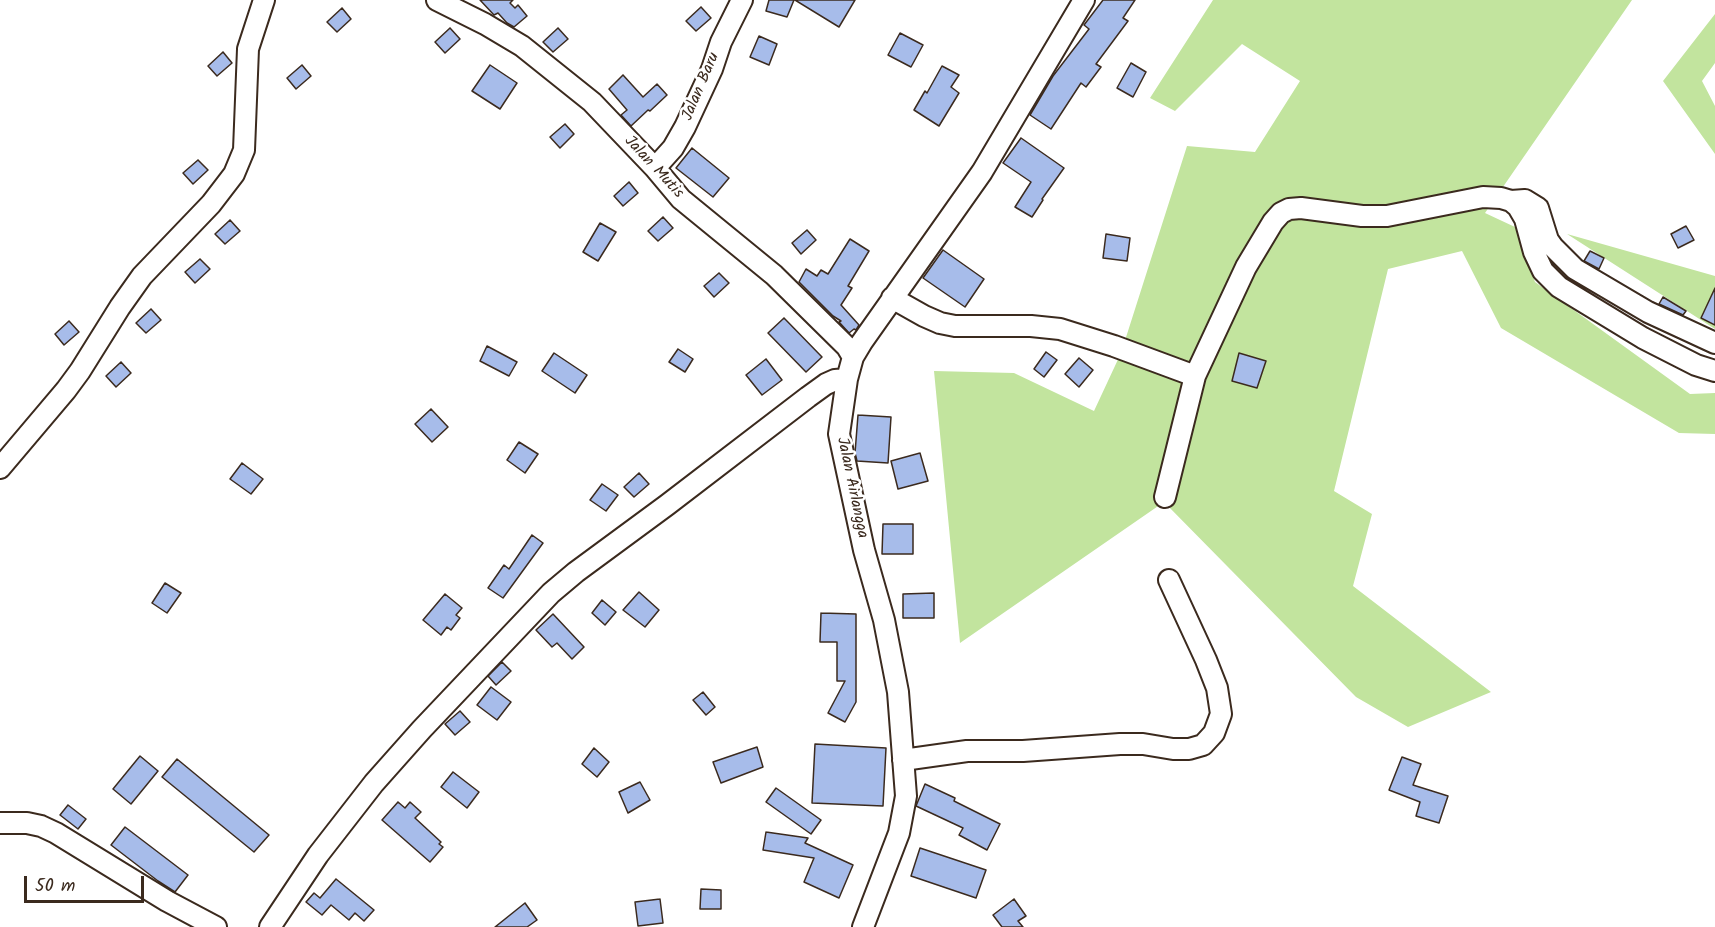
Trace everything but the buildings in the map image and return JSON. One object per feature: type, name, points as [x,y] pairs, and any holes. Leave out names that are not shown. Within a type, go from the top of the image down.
[{"type":"street","points":[[0,468],[81,371],[142,276],[211,204],[234,174],[243,150],[246,130],[248,49],[264,0]]},
{"type":"street","name":"Jalan Mutis","points":[[437,0],[513,40],[592,102],[655,168],[681,199],[774,275],[847,347],[853,357]]},
{"type":"street","name":"Jalan Baru","points":[[655,168],[674,148],[685,128],[712,69],[721,42],[742,0]]},
{"type":"street","name":"Jalan Airlangga","points":[[863,927],[899,833],[906,796],[898,692],[884,620],[864,550],[839,434],[846,379],[853,357],[982,172],[1084,0]]},
{"type":"street","points":[[1165,497],[1195,376],[1246,267],[1273,222],[1281,213],[1289,209],[1301,208],[1362,216],[1387,216],[1483,197],[1511,201],[1525,200],[1538,208],[1548,240],[1575,269],[1648,312],[1715,343]]},
{"type":"street","points":[[1511,201],[1518,207],[1525,219],[1534,252],[1543,271],[1559,287],[1643,338],[1696,365],[1715,370]]},
{"type":"street","points":[[892,298],[924,316],[947,325],[1031,326],[1060,329],[1195,376]]},
{"type":"street","points":[[270,927],[318,855],[374,783],[430,720],[551,593],[808,397],[826,384],[846,379]]},
{"type":"street","points":[[903,759],[967,751],[1023,751],[1120,744],[1189,749],[1203,745],[1214,732],[1221,714],[1217,688],[1169,580]]},
{"type":"street","points":[[0,823],[27,823],[56,833],[167,901],[216,927]]},
{"type":"green space","points":[[1213,0],[1632,0],[1485,213],[1515,227],[1535,282],[1690,394],[1715,393],[1715,434],[1679,433],[1501,328],[1462,251],[1388,269],[1334,491],[1372,514],[1353,586],[1491,692],[1408,727],[1356,697],[1164,502],[960,643],[934,371],[1014,373],[1094,411],[1121,353],[1187,146],[1255,152],[1300,81],[1242,44],[1175,111],[1150,98]]},
{"type":"green space","points":[[1715,14],[1715,63],[1702,81],[1715,106],[1715,154],[1663,81]]},
{"type":"green space","points":[[1567,234],[1715,276],[1715,329]]}]
